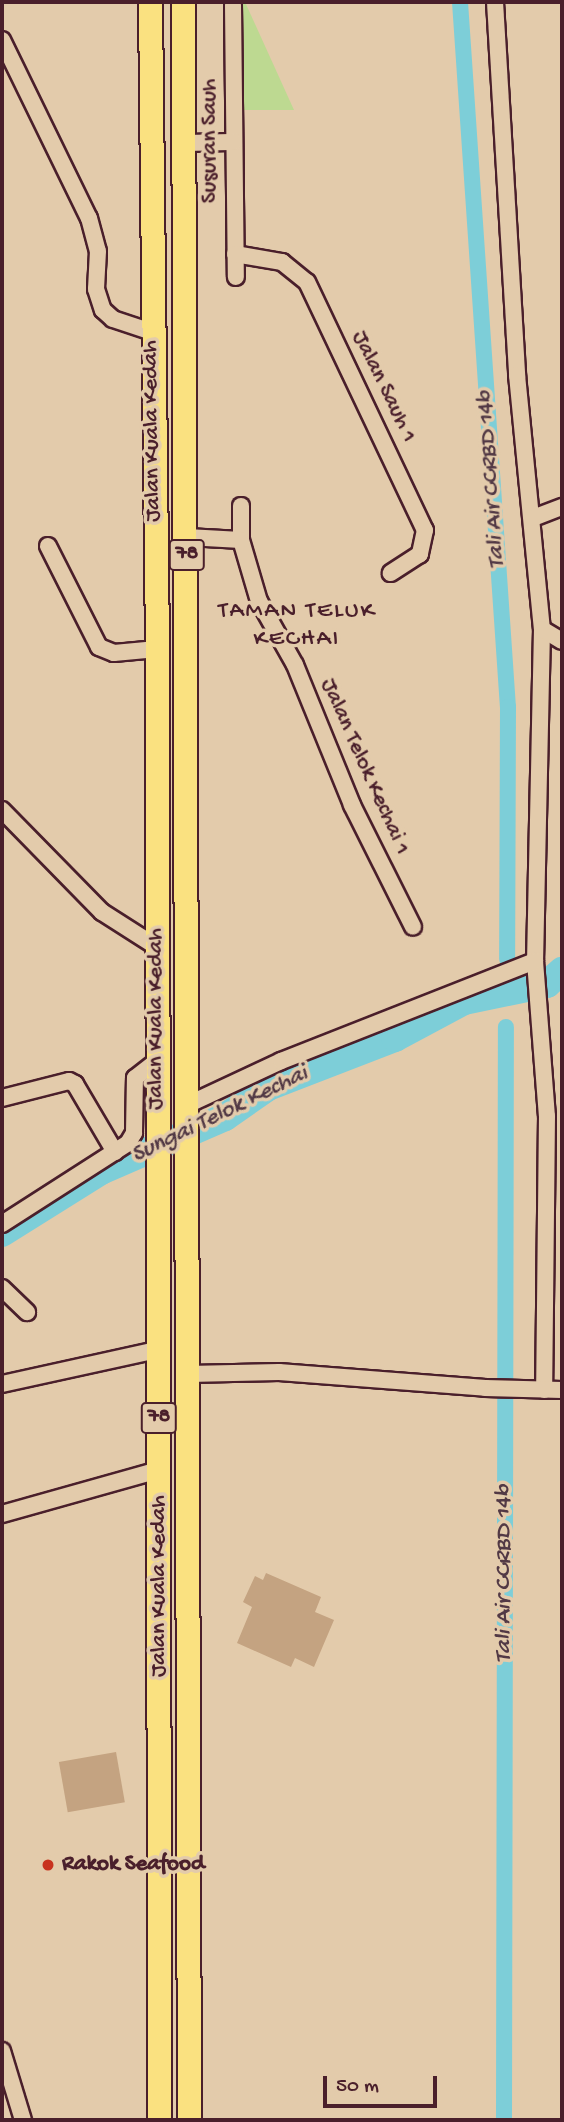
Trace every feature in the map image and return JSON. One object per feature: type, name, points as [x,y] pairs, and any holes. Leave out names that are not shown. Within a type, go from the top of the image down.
[{"type":"main road","name":"Jalan Kuala Kedah","points":[[150,2],[157,649],[159,2120]]},
{"type":"main road","name":"Jalan Kuala Kedah","points":[[183,2],[187,537],[185,1195],[190,1630],[190,2120]]},
{"type":"main road","points":[[159,1642],[190,1630]]},
{"type":"main road","points":[[159,2034],[190,2032]]},
{"type":"street","points":[[495,2],[517,375],[542,629],[535,969],[547,1116],[538,1390]]},
{"type":"street","name":"Susuran Sauh","points":[[233,5],[236,277]]},
{"type":"street","points":[[2,40],[89,218],[97,243],[96,289],[103,310],[113,319],[152,331]]},
{"type":"street","points":[[183,143],[234,142]]},
{"type":"street","name":"Jalan Sauh 1","points":[[235,254],[282,262],[301,276],[313,294],[425,530],[419,554],[391,573]]},
{"type":"street","name":"Jalan Telok Kechai 1","points":[[241,506],[241,540],[259,601],[295,665],[352,806],[413,927]]},
{"type":"street","points":[[533,518],[562,507]]},
{"type":"street","points":[[187,537],[241,540]]},
{"type":"street","points":[[48,546],[99,647],[114,653],[157,649]]},
{"type":"street","points":[[542,629],[562,641]]},
{"type":"street","points":[[2,810],[102,912],[157,947]]},
{"type":"street","points":[[186,1107],[281,1061],[535,969]]},
{"type":"street","points":[[2,1224],[115,1152],[133,1137],[136,1076],[158,1061]]},
{"type":"street","points":[[2,1098],[69,1081],[75,1084],[115,1152]]},
{"type":"street","points":[[2,1288],[27,1312]]},
{"type":"street","points":[[2,1384],[157,1350]]},
{"type":"street","points":[[188,1374],[345,1374],[485,1388],[562,1390]]},
{"type":"street","points":[[2,1514],[159,1470]]},
{"type":"street","points":[[2,2051],[23,2120]]},
{"type":"green space","points":[[238,2],[245,2],[294,110],[237,110]]},
{"type":"building","points":[[266,1573],[321,1597],[315,1612],[334,1620],[314,1667],[295,1658],[291,1667],[237,1643],[252,1607],[243,1602],[255,1576],[263,1580]]},
{"type":"building","points":[[116,1752],[125,1802],[68,1812],[59,1762]]},
{"type":"waterway","name":"Tali Air CCRBD 14b","points":[[460,2],[508,707],[507,959]]},
{"type":"waterway","name":"Sungai Telok Kechai","points":[[2,1233],[101,1171],[225,1117],[268,1087],[395,1038],[464,1001],[547,984],[562,971]]},
{"type":"waterway","name":"Tali Air CCRBD 14b","points":[[504,2120],[506,1027]]},
{"type":"place","name":"Rakok Seafood","points":[[48,1865]]},
{"type":"district","name":"TAMAN TELUK KECHAI","points":[[297,626]]}]
